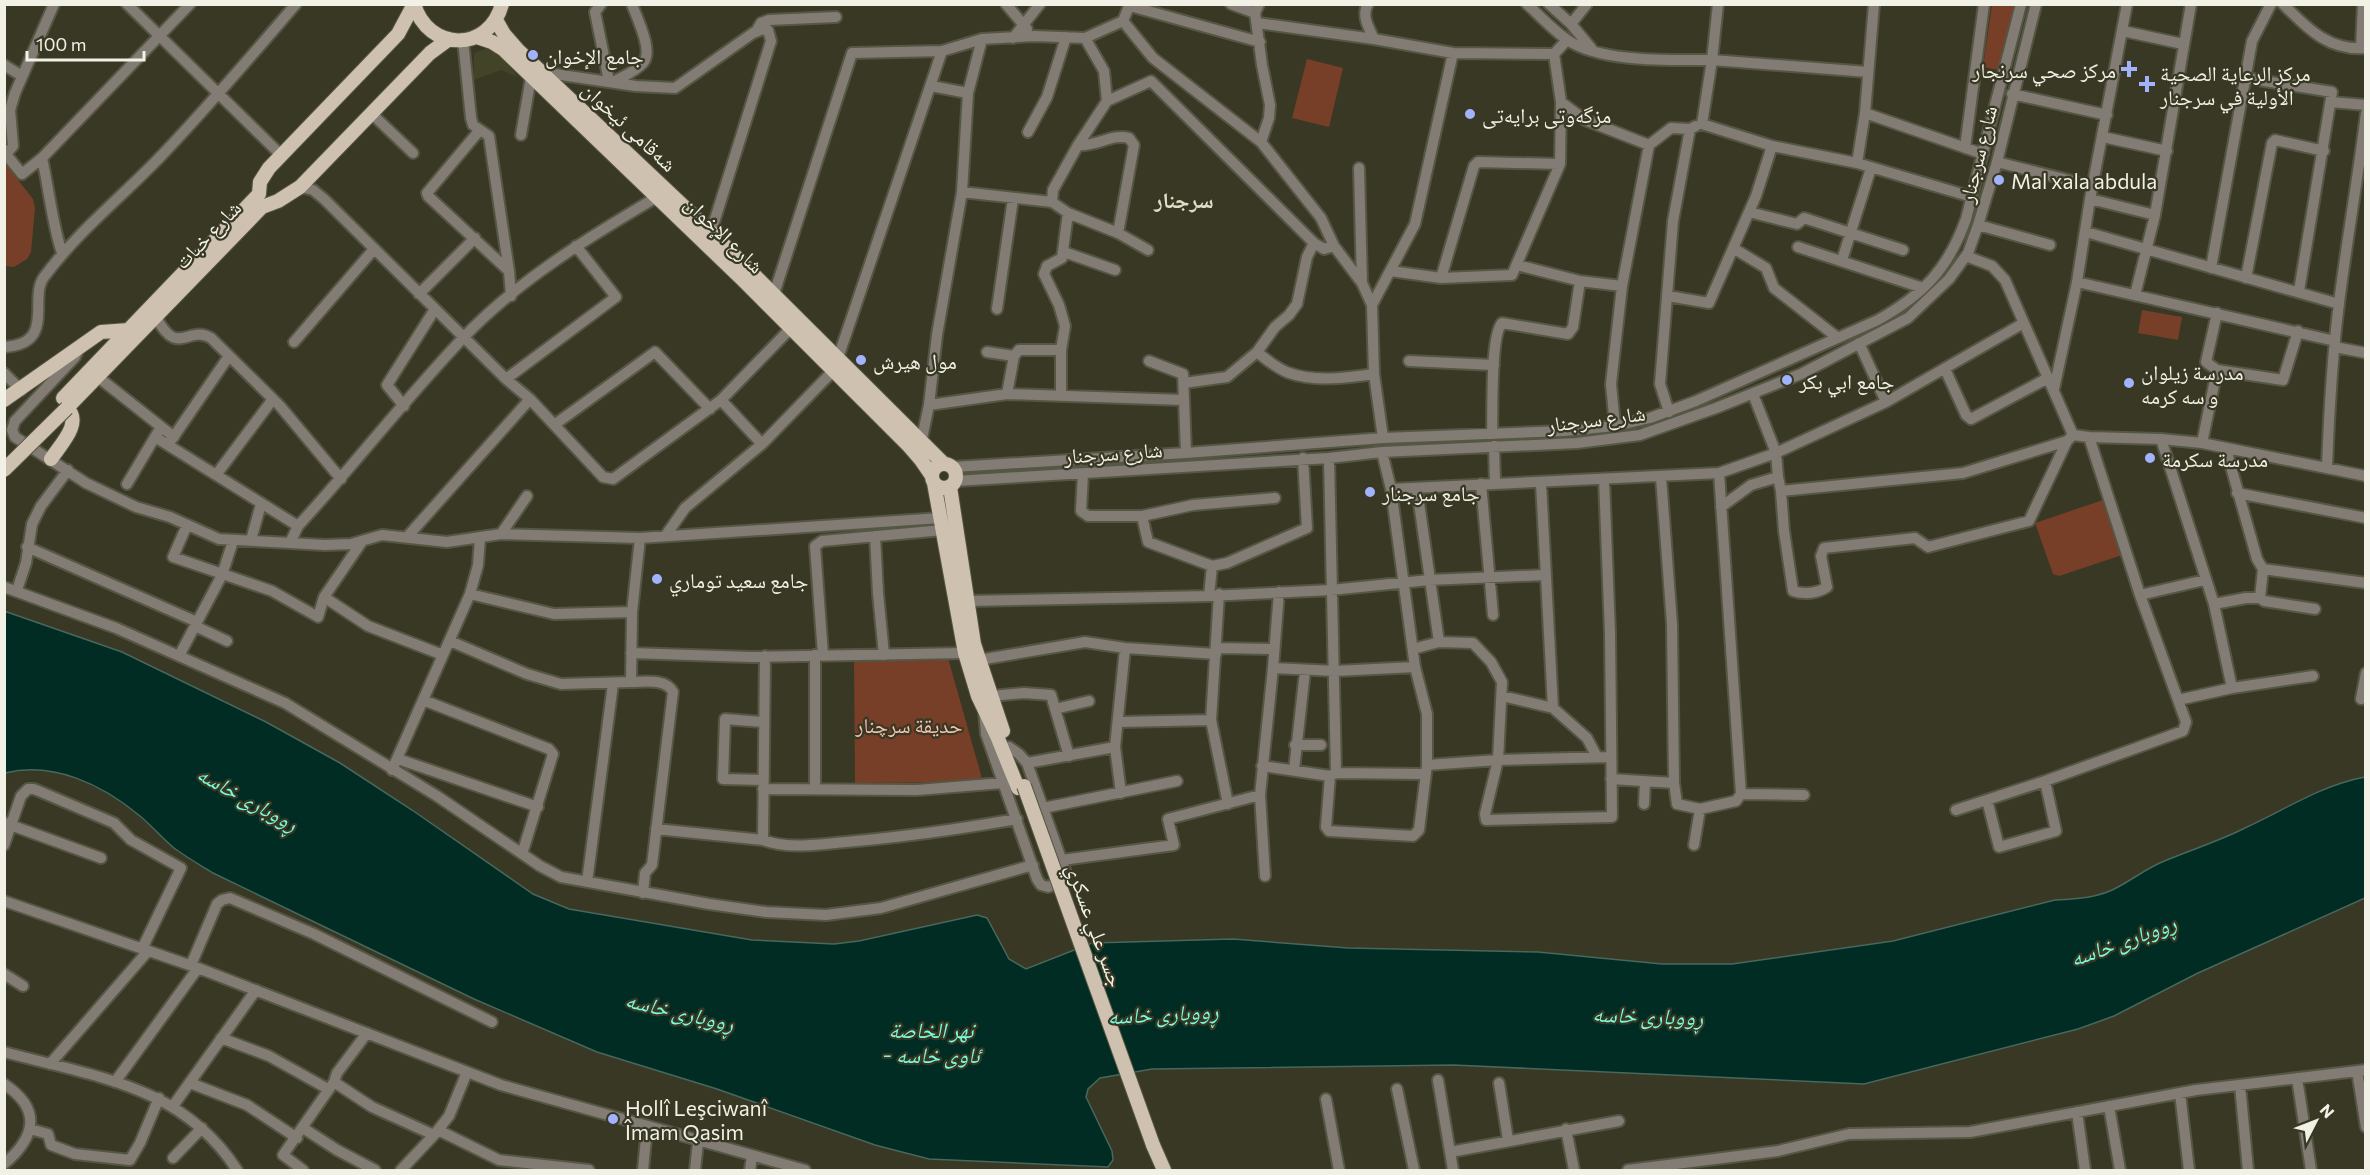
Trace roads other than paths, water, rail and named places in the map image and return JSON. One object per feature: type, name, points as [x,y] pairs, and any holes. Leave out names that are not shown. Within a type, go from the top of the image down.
[{"type":"main road","name":"شارع خبات","points":[[4,457],[98,377],[156,317],[260,201],[262,177],[401,29],[414,4]]},
{"type":"main road","points":[[414,4],[424,25],[437,35],[456,40],[477,37],[488,30],[496,20],[502,4]]},
{"type":"main road","points":[[496,20],[501,39]]},
{"type":"main road","points":[[401,29],[412,28],[427,39],[426,56]]},
{"type":"main road","name":"شارع الإخوان","points":[[477,37],[501,39],[657,197],[747,276],[791,328],[836,365],[915,452],[933,480]]},
{"type":"main road","name":"شارع خبات","points":[[4,470],[106,353],[260,201],[285,197],[300,187],[426,56],[456,40]]},
{"type":"main road","name":"شەقامی ئیخوان","points":[[536,74],[711,232],[747,276],[774,294],[836,365],[921,443],[950,475]]},
{"type":"main road","points":[[4,400],[21,390],[38,386],[77,349],[98,334],[129,330]]},
{"type":"main road","points":[[98,334],[106,353]]},
{"type":"main road","points":[[51,459],[72,425],[73,415],[63,405]]},
{"type":"main road","points":[[936,466],[950,475],[967,601],[979,660],[1021,787],[984,710],[965,653],[933,480],[936,466]]},
{"type":"main road","points":[[933,480],[943,488],[950,475]]},
{"type":"main road","name":"جسر علي عسكري","points":[[1021,787],[1149,1146]]},
{"type":"main road","points":[[1149,1146],[1156,1170]]},
{"type":"main road","points":[[1149,1146],[1164,1170]]},
{"type":"street","points":[[54,4],[7,109],[13,146],[5,153],[22,174],[42,158],[190,4]]},
{"type":"street","points":[[127,4],[281,155]]},
{"type":"street","points":[[6,348],[26,342],[33,334],[38,320],[41,280],[62,253],[161,156],[296,4]]},
{"type":"street","points":[[601,4],[595,12],[612,81]]},
{"type":"street","points":[[612,81],[646,61],[648,50],[632,4]]},
{"type":"street","points":[[1006,4],[1034,36]]},
{"type":"street","points":[[1013,38],[1040,4]]},
{"type":"street","points":[[1231,4],[1258,13],[1374,39],[1453,53],[1554,54],[1567,40]]},
{"type":"street","points":[[1368,4],[1365,8],[1365,16],[1374,39]]},
{"type":"street","points":[[1527,4],[1567,40],[1593,50],[1638,59],[1712,60],[1868,72]]},
{"type":"street","points":[[1549,4],[1571,24],[1593,50]]},
{"type":"street","points":[[1571,24],[1587,4]]},
{"type":"street","points":[[1702,124],[1718,4]]},
{"type":"street","points":[[1857,163],[1865,113],[1874,4]]},
{"type":"street","points":[[1965,148],[1984,4]]},
{"type":"street","name":"شارع سرجنار","points":[[950,475],[979,466],[1383,438],[1615,426],[1638,422],[1669,412],[1764,371],[1902,306],[1937,274],[1956,247],[1972,197],[2021,4]]},
{"type":"street","name":"شارع سرجنار","points":[[950,475],[981,479],[1083,474],[1255,461],[1329,458],[1382,452],[1577,443],[1640,435],[1769,388],[1896,325],[1914,313],[1949,279],[1966,256],[1997,162],[2036,4]]},
{"type":"street","points":[[2054,389],[2077,282],[2092,186],[2127,4]]},
{"type":"street","points":[[2135,295],[2155,215],[2191,4]]},
{"type":"street","points":[[2211,268],[2252,41],[2271,4]]},
{"type":"street","points":[[2283,4],[2325,41],[2344,47],[2363,48],[2363,4]]},
{"type":"street","points":[[774,294],[852,53],[942,51],[982,39],[1034,36],[1085,38],[1123,21],[1130,5],[1260,42]]},
{"type":"street","points":[[1258,13],[1270,105],[1269,118],[1261,142]]},
{"type":"street","points":[[757,30],[761,23],[769,20],[836,17]]},
{"type":"street","points":[[1123,21],[1153,58],[1261,142],[1321,218],[1334,246],[1362,284],[1372,305],[1374,374],[1383,438]]},
{"type":"street","points":[[520,135],[536,74],[612,81],[636,86],[675,88],[757,30],[763,28],[768,30],[771,41],[711,232]]},
{"type":"street","points":[[2123,31],[2183,44]]},
{"type":"street","points":[[1028,132],[1047,97],[1066,38]]},
{"type":"street","points":[[1085,38],[1104,70],[1107,101]]},
{"type":"street","points":[[921,443],[962,192],[968,93],[982,39]]},
{"type":"street","points":[[456,40],[473,125],[489,136],[511,296]]},
{"type":"street","points":[[666,535],[685,508],[762,444],[836,365],[942,51]]},
{"type":"street","points":[[1372,305],[1415,224],[1453,53]]},
{"type":"street","points":[[1391,271],[1441,278],[1512,275],[1560,165],[1561,102],[1554,54]]},
{"type":"street","points":[[4,65],[22,75]]},
{"type":"street","points":[[2246,78],[2332,92],[2299,291]]},
{"type":"street","points":[[1052,202],[1053,190],[1078,145],[1107,101],[1151,81],[1314,243],[1324,249],[1334,246]]},
{"type":"street","points":[[931,86],[968,93]]},
{"type":"street","points":[[2012,94],[2107,115]]},
{"type":"street","points":[[1561,102],[1585,120],[1649,145]]},
{"type":"street","points":[[2331,102],[2366,105]]},
{"type":"street","points":[[1865,113],[1983,154]]},
{"type":"street","points":[[2326,467],[2330,392],[2339,304],[2366,113]]},
{"type":"street","points":[[372,114],[413,153]]},
{"type":"street","points":[[1615,426],[1611,384],[1622,286],[1649,145],[1671,128],[1690,129],[1702,124],[1772,146],[1857,163],[1972,197]]},
{"type":"street","points":[[1669,412],[1660,384],[1673,221],[1690,129]]},
{"type":"street","points":[[479,130],[428,193],[428,196],[509,271]]},
{"type":"street","points":[[1078,145],[1093,145],[1118,136],[1129,138],[1134,145],[1118,232]]},
{"type":"street","points":[[2103,136],[2167,152]]},
{"type":"street","points":[[2247,278],[2272,142],[2275,140],[2324,151]]},
{"type":"street","points":[[1668,296],[1709,303],[1749,212],[1772,146]]},
{"type":"street","points":[[42,158],[56,235],[62,253]]},
{"type":"street","points":[[1441,278],[1474,166],[1478,162],[1560,165]]},
{"type":"street","points":[[1997,162],[2092,186]]},
{"type":"street","points":[[1359,168],[1362,284]]},
{"type":"street","points":[[1842,260],[1871,168]]},
{"type":"street","points":[[300,187],[319,194],[506,379],[530,399],[603,477],[609,480],[721,400],[791,328]]},
{"type":"street","points":[[962,192],[1052,202],[1068,213],[1118,232],[1148,250]]},
{"type":"street","points":[[290,543],[298,526],[464,337],[511,296],[576,246],[657,197]]},
{"type":"street","points":[[997,309],[1013,199]]},
{"type":"street","points":[[2090,199],[2155,215]]},
{"type":"street","points":[[1749,212],[1797,224],[1804,218],[1903,250]]},
{"type":"street","points":[[1061,396],[1061,350],[1065,327],[1063,315],[1044,274],[1047,267],[1062,258],[1068,213]]},
{"type":"street","points":[[1978,225],[2050,245]]},
{"type":"street","points":[[2086,232],[2339,304]]},
{"type":"street","points":[[419,294],[476,238]]},
{"type":"street","points":[[1184,383],[1227,377],[1257,352],[1275,327],[1289,315],[1297,304],[1307,257],[1314,243]]},
{"type":"street","points":[[506,379],[616,297],[576,246]]},
{"type":"street","points":[[1798,247],[1923,288]]},
{"type":"street","points":[[1733,248],[1766,268],[1774,288],[1838,338]]},
{"type":"street","points":[[294,342],[375,249]]},
{"type":"street","points":[[1064,252],[1115,270]]},
{"type":"street","points":[[1752,394],[1776,453],[1793,591],[1800,594],[1822,591],[1827,587],[1821,556],[1824,548],[1915,538],[1928,547],[2029,521],[2070,438],[2054,389],[2022,324],[2010,290],[1992,266],[1966,256]]},
{"type":"street","points":[[1517,265],[1580,281],[1622,286]]},
{"type":"street","points":[[1492,434],[1497,328],[1502,323],[1568,334],[1574,327],[1580,281]]},
{"type":"street","points":[[2077,282],[2298,331],[2366,353]]},
{"type":"street","points":[[404,406],[387,385],[435,309]]},
{"type":"street","points":[[2217,313],[2206,362],[2217,370],[2283,380],[2298,331]]},
{"type":"street","points":[[156,317],[169,336],[182,339],[207,336],[273,399],[341,479]]},
{"type":"street","points":[[1391,489],[1719,473],[1776,453],[1886,402],[2022,324]]},
{"type":"street","points":[[1859,344],[1886,402]]},
{"type":"street","points":[[1007,394],[1014,356],[1019,350],[1061,350]]},
{"type":"street","points":[[555,425],[655,352],[710,409]]},
{"type":"street","points":[[987,352],[1014,356]]},
{"type":"street","points":[[1257,352],[1276,367],[1298,375],[1350,378],[1374,374]]},
{"type":"street","points":[[171,441],[229,356]]},
{"type":"street","points":[[1149,361],[1183,374],[1186,453]]},
{"type":"street","points":[[1409,362],[1494,365]]},
{"type":"street","points":[[1945,369],[1966,415],[1971,419],[2048,378]]},
{"type":"street","points":[[2202,443],[2217,370]]},
{"type":"street","points":[[1764,371],[1769,388]]},
{"type":"street","points":[[4,373],[21,390]]},
{"type":"street","points":[[98,377],[158,432],[216,475],[298,526]]},
{"type":"street","points":[[38,386],[18,416],[12,430],[17,438],[86,483],[123,502],[219,539],[325,545],[361,543],[382,535],[447,542],[501,534],[640,538],[942,524]]},
{"type":"street","points":[[929,405],[1007,394],[1184,400]]},
{"type":"street","points":[[216,475],[273,399]]},
{"type":"street","points":[[407,537],[530,399]]},
{"type":"street","points":[[721,400],[762,444]]},
{"type":"street","points":[[127,484],[158,432]]},
{"type":"street","points":[[1781,491],[1963,473],[2070,438],[2089,437],[2161,439],[2202,443],[2366,476]]},
{"type":"street","points":[[1956,810],[2045,781],[2183,731],[2186,722],[2140,595],[2089,437]]},
{"type":"street","points":[[2161,439],[2214,604],[2232,688]]},
{"type":"street","points":[[1255,447],[1255,461]]},
{"type":"street","points":[[1494,447],[1495,483]]},
{"type":"street","points":[[2226,449],[2257,560],[2263,569],[2260,598]]},
{"type":"street","points":[[1329,458],[1335,671],[1333,774],[1326,827],[1329,831],[1413,836],[1419,830],[1427,714],[1415,667],[1391,489],[1382,452]]},
{"type":"street","points":[[1142,516],[1148,542],[1212,566],[1227,563],[1307,528],[1303,458]]},
{"type":"street","points":[[979,466],[981,479]]},
{"type":"street","points":[[17,590],[26,563],[27,547],[35,516],[68,470]]},
{"type":"street","points":[[1661,477],[1672,624],[1674,783],[1677,804],[1700,808],[1736,801],[1741,794],[1719,473]]},
{"type":"street","points":[[1083,474],[1082,511],[1088,516],[1142,516],[1193,505],[1275,498]]},
{"type":"street","points":[[1721,507],[1751,485],[1779,477]]},
{"type":"street","points":[[1413,649],[1439,642],[1473,643],[1491,662],[1502,682],[1498,760],[1485,814],[1486,820],[1612,817],[1610,633],[1604,478]]},
{"type":"street","points":[[1541,483],[1553,708]]},
{"type":"street","points":[[1481,484],[1492,615]]},
{"type":"street","points":[[1417,489],[1439,642]]},
{"type":"street","points":[[2237,493],[2366,518]]},
{"type":"street","points":[[501,534],[527,496]]},
{"type":"street","points":[[251,540],[261,504]]},
{"type":"street","points":[[815,789],[819,655],[815,546],[822,541],[874,536],[942,524]]},
{"type":"street","points":[[187,525],[173,557],[272,591],[318,617],[324,597],[361,543]]},
{"type":"street","points":[[874,536],[884,655]]},
{"type":"street","points":[[392,770],[470,594],[478,564],[480,538]]},
{"type":"street","points":[[631,682],[632,612],[640,538]]},
{"type":"street","points":[[179,656],[222,575],[233,541]]},
{"type":"street","points":[[27,547],[196,624],[227,641]]},
{"type":"street","points":[[1212,566],[1216,651],[1212,720],[1228,804]]},
{"type":"street","points":[[2263,569],[2366,583]]},
{"type":"street","points":[[967,601],[1331,590],[1429,580],[1545,575]]},
{"type":"street","points":[[2140,595],[2205,580]]},
{"type":"street","points":[[4,587],[116,628],[294,707],[561,877],[643,893],[766,912],[812,915],[840,914],[881,908],[1033,865]]},
{"type":"street","points":[[1265,876],[1260,795],[1274,668],[1279,592]]},
{"type":"street","points":[[470,594],[554,614],[632,612]]},
{"type":"street","points":[[324,597],[368,626],[444,655]]},
{"type":"street","points":[[2214,604],[2246,598],[2260,598],[2264,601],[2315,609]]},
{"type":"street","points":[[450,641],[527,674],[561,684],[631,682],[664,683],[670,686],[673,692],[652,865],[645,873],[643,893]]},
{"type":"street","points":[[979,660],[1074,643],[1101,643],[1125,648],[1216,651],[1274,649]]},
{"type":"street","points":[[1121,793],[1115,747],[1125,648]]},
{"type":"street","points":[[631,653],[765,656],[965,653]]},
{"type":"street","points":[[763,840],[765,656]]},
{"type":"street","points":[[1274,668],[1335,671],[1415,667]]},
{"type":"street","points":[[1294,770],[1305,671]]},
{"type":"street","points":[[2361,699],[2366,673]]},
{"type":"street","points":[[2178,700],[2232,688],[2313,676]]},
{"type":"street","points":[[587,882],[613,684]]},
{"type":"street","points":[[991,696],[1024,693],[1051,695],[1069,756]]},
{"type":"street","points":[[1502,696],[1553,708],[1587,738],[1597,757]]},
{"type":"street","points":[[423,700],[549,749],[553,754],[522,854]]},
{"type":"street","points":[[1055,709],[1089,701]]},
{"type":"street","points":[[984,710],[984,726],[1038,882],[1048,887],[1061,883],[1065,878],[1062,860],[1027,763],[1009,747]]},
{"type":"street","points":[[763,722],[725,719],[723,779],[815,789],[916,790],[1003,783]]},
{"type":"street","points":[[1119,722],[1212,720]]},
{"type":"street","points":[[1295,745],[1321,745]]},
{"type":"street","points":[[1027,763],[1115,747]]},
{"type":"street","points":[[1262,766],[1333,774],[1425,769],[1498,760],[1610,757]]},
{"type":"street","points":[[398,759],[538,807]]},
{"type":"street","points":[[1611,779],[1674,783]]},
{"type":"street","points":[[1043,808],[1177,781]]},
{"type":"street","points":[[1987,800],[2000,848],[2056,831],[2045,781]]},
{"type":"street","points":[[1644,804],[1645,782]]},
{"type":"street","points":[[4,845],[7,824],[24,791],[34,789],[114,823],[131,840],[181,868],[145,950],[50,1064]]},
{"type":"street","points":[[1741,794],[1804,795]]},
{"type":"street","points":[[1062,860],[1174,845],[1168,819],[1260,795]]},
{"type":"street","points":[[1694,845],[1700,808]]},
{"type":"street","points":[[656,829],[763,840],[776,845],[816,845],[921,834],[1017,819]]},
{"type":"street","points":[[7,824],[101,858]]},
{"type":"street","points":[[115,1082],[194,967],[217,904],[230,898],[314,934],[492,1022]]},
{"type":"street","points":[[4,901],[194,967],[533,1096],[612,1115],[647,1128],[805,1170]]},
{"type":"street","points":[[4,974],[23,986]]},
{"type":"street","points":[[173,1106],[256,990]]},
{"type":"street","points":[[303,1170],[283,1155],[297,1138],[337,1073],[367,1033]]},
{"type":"street","points":[[221,1038],[269,1056],[372,1107],[499,1160],[533,1168],[589,1170]]},
{"type":"street","points":[[4,1052],[115,1082],[159,1098],[202,1128],[219,1145],[237,1170]]},
{"type":"street","points":[[1628,1170],[1778,1151],[1849,1134],[1970,1132],[2180,1093],[2361,1070],[2366,1127]]},
{"type":"street","points":[[405,1170],[449,1116],[468,1072]]},
{"type":"street","points":[[4,1076],[5,1084],[25,1102],[29,1111],[30,1129],[24,1142],[4,1164]]},
{"type":"street","points":[[2297,1078],[2311,1170]]},
{"type":"street","points":[[1438,1080],[1453,1170]]},
{"type":"street","points":[[190,1083],[247,1105],[297,1138]]},
{"type":"street","points":[[1499,1083],[1508,1140]]},
{"type":"street","points":[[2240,1085],[2248,1170]]},
{"type":"street","points":[[1397,1089],[1414,1170]]},
{"type":"street","points":[[2180,1093],[2189,1170]]},
{"type":"street","points":[[30,1129],[48,1134],[51,1145],[75,1154],[130,1160],[140,1143],[159,1098]]},
{"type":"street","points":[[1326,1099],[1339,1170]]},
{"type":"street","points":[[2109,1106],[2120,1170]]},
{"type":"street","points":[[2077,1112],[2085,1170]]},
{"type":"street","points":[[1449,1152],[1619,1121]]},
{"type":"street","points":[[173,1158],[202,1128]]},
{"type":"street","points":[[303,1128],[337,1150],[375,1170]]},
{"type":"street","points":[[643,1170],[647,1128]]},
{"type":"street","points":[[1566,1130],[1574,1170]]},
{"type":"street","points":[[694,1170],[698,1142]]},
{"type":"street","points":[[750,1170],[752,1156]]},
{"type":"water","name":"نهر الخاصة - ئاوی خاسە","points":[[4,611],[122,652],[266,722],[340,763],[533,894],[569,909],[752,940],[834,944],[859,941],[977,915],[987,918],[1009,959],[1026,969],[1092,943],[1233,939],[1348,948],[1538,952],[1662,964],[1732,964],[1893,941],[2055,900],[2103,894],[2156,865],[2237,832],[2319,792],[2365,777],[2365,898],[2198,973],[2114,1016],[2078,1029],[1864,1084],[1453,1065],[1152,1069],[1100,1078],[1088,1089],[1086,1097],[1112,1151],[1113,1160],[1108,1167],[929,1159],[875,1145],[717,1089],[597,1052],[474,999],[213,873],[174,848],[126,805],[94,786],[77,778],[42,770],[5,773]]},
{"type":"place","name":"جامع الإخوان","points":[[533,55]]},
{"type":"place","name":"مركز صحي سرنجار","points":[[2129,69]]},
{"type":"place","name":"مركز الرعاية الصحية الأولية في سرجنار","points":[[2147,84]]},
{"type":"place","name":"مزگەوتی برایەتی","points":[[1470,114]]},
{"type":"place","name":"Mal xala abdula","points":[[1999,180]]},
{"type":"place","name":"مول هيرش","points":[[861,360]]},
{"type":"place","name":"جامع ابي بكر","points":[[1787,380]]},
{"type":"place","name":"مدرسة زيلوان و سه كرمه","points":[[2129,383]]},
{"type":"place","name":"مدرسة سكرمة","points":[[2150,458]]},
{"type":"place","name":"جامع سرجنار","points":[[1370,492]]},
{"type":"place","name":"جامع سعيد توماري","points":[[657,579]]},
{"type":"place","name":"Hollî Leşciwanî Îmam Qasim","points":[[613,1119]]},
{"type":"district","name":"سرجنار","points":[[1184,199]]},
{"type":"park label","name":"حديقة سرچنار","points":[[909,724]]},
{"type":"water label","name":"ڕووباری خاسە","points":[[248,798]]},
{"type":"water label","name":"ڕووباری خاسە","points":[[2123,940]]},
{"type":"water label","name":"ڕووباری خاسە","points":[[680,1011]]},
{"type":"water label","name":"ڕووباری خاسە","points":[[1163,1013]]},
{"type":"water label","name":"ڕووباری خاسە","points":[[1648,1015]]}]
